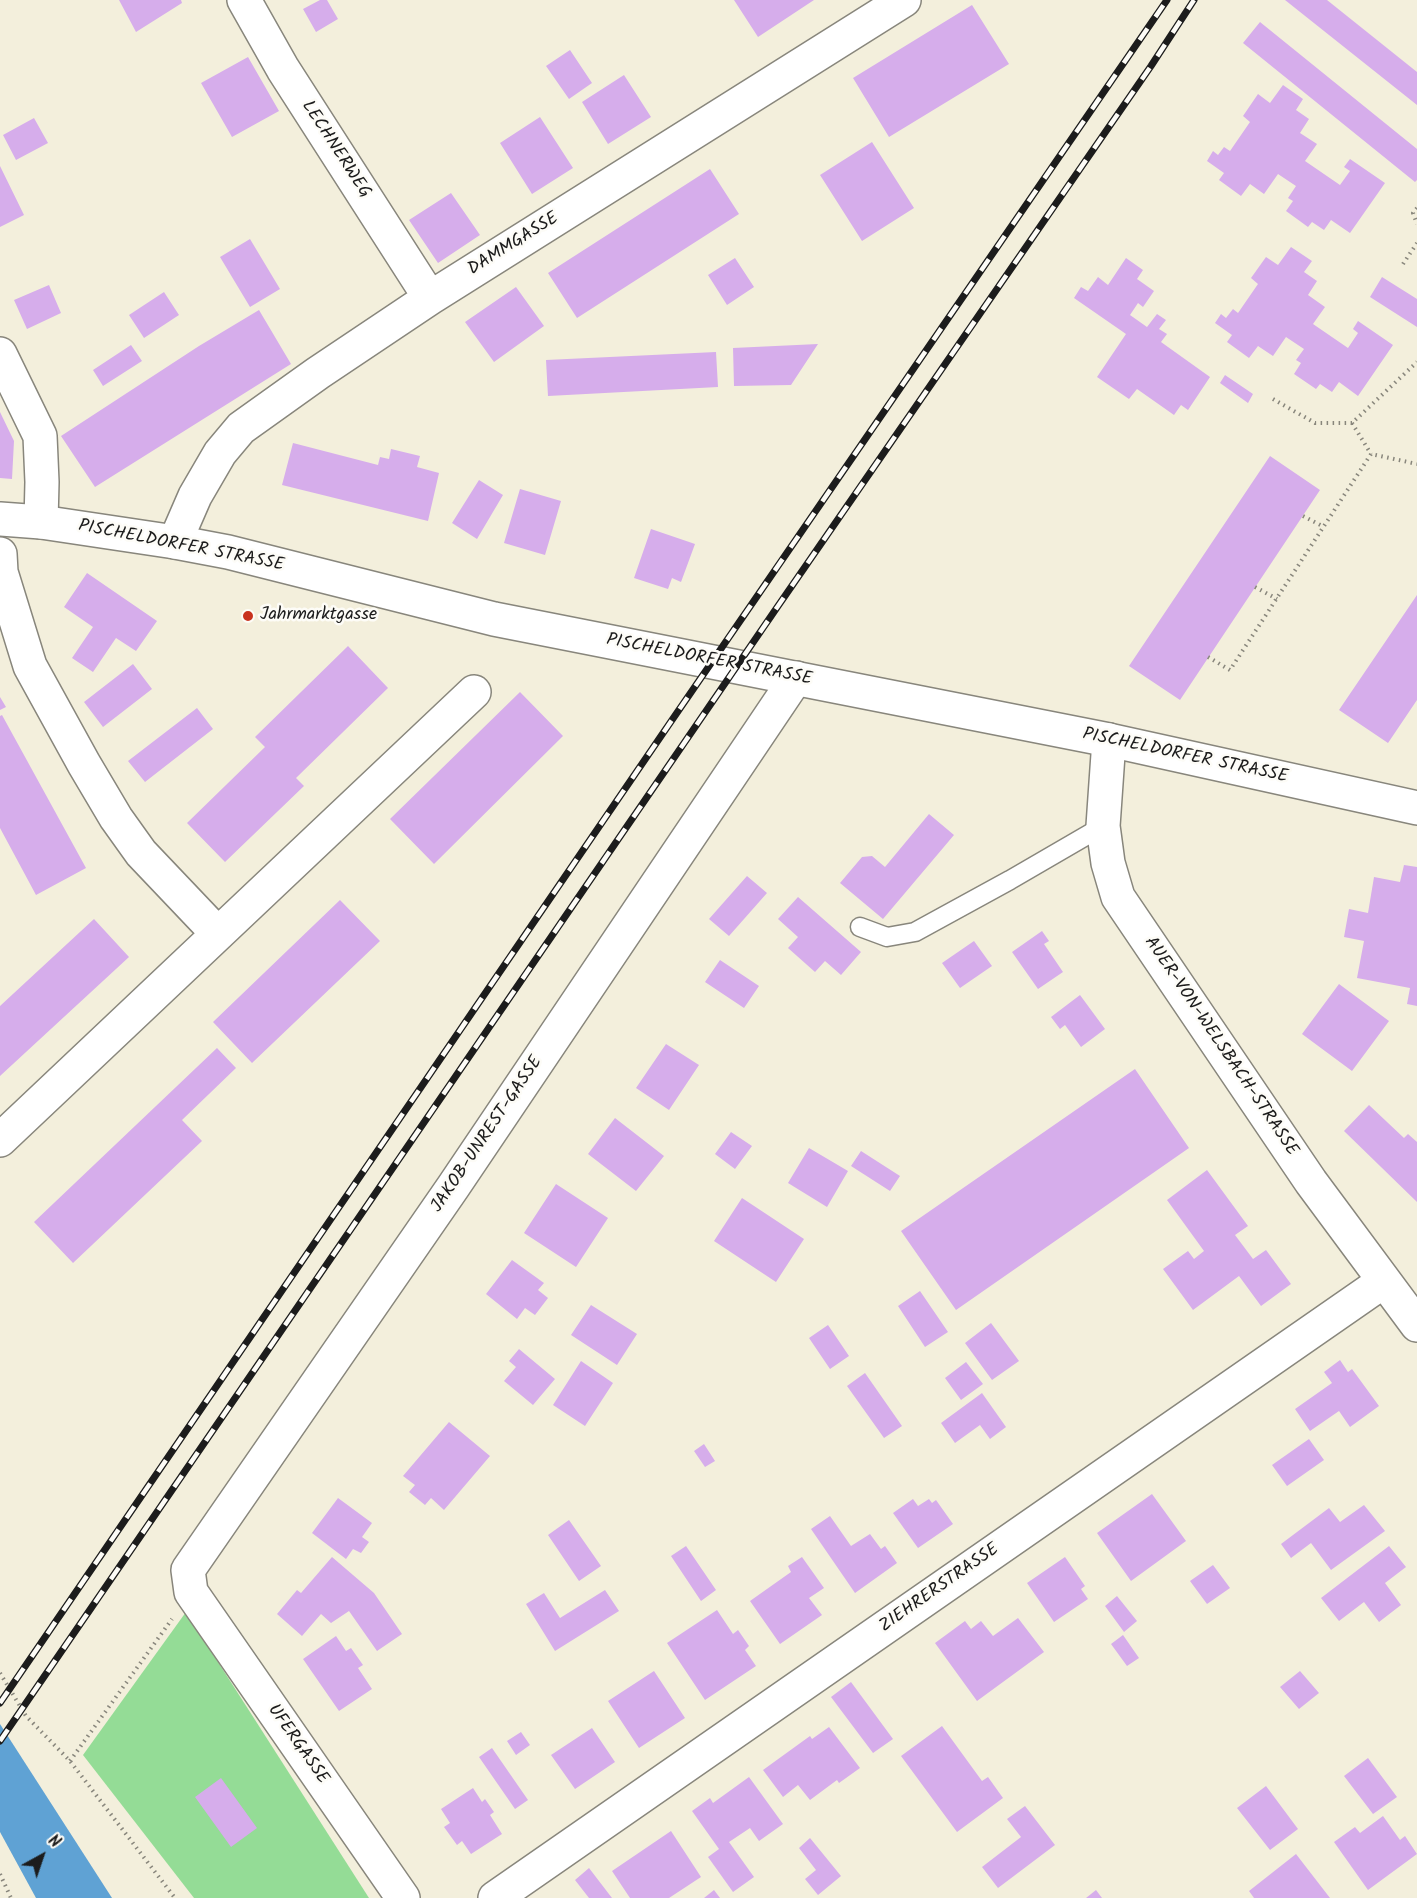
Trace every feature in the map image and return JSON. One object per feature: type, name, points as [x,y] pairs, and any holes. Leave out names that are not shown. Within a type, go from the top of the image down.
[{"type":"street","name":"LECHNERWEG","points":[[244,0],[283,69],[430,298]]},
{"type":"street","name":"DAMMGASSE","points":[[175,542],[195,496],[215,461],[241,428],[430,298],[904,0]]},
{"type":"street","points":[[0,354],[40,436],[41,522]]},
{"type":"street","name":"PISCHELDORFER STRASSE","points":[[0,519],[41,522],[175,542],[239,555],[494,619],[1109,740],[1417,808]]},
{"type":"street","points":[[0,554],[2,572],[30,666],[84,764],[116,818],[141,853],[218,934]]},
{"type":"street","name":"JAKOB-UNREST-GASSE","points":[[191,1592],[188,1570],[453,1187],[796,678]]},
{"type":"street","points":[[0,1140],[474,692]]},
{"type":"street","name":"AUER-VON-WELSBACH-STRASSE","points":[[1109,740],[1103,826],[1108,863],[1118,897],[1311,1182],[1417,1325]]},
{"type":"street","name":"ZIEHRERSTRASSE","points":[[495,1898],[1384,1281]]},
{"type":"street","name":"UFERGASSE","points":[[191,1592],[403,1898]]},
{"type":"lane","points":[[860,927],[887,937],[915,932],[1103,826]]},
{"type":"path","points":[[1417,208],[1413,213],[1417,224]]},
{"type":"path","points":[[1403,264],[1417,243]]},
{"type":"path","points":[[1273,399],[1315,423],[1352,423],[1417,362]]},
{"type":"path","points":[[1352,423],[1371,454],[1417,464]]},
{"type":"path","points":[[1209,657],[1230,670],[1371,454]]},
{"type":"path","points":[[1303,516],[1324,527]]},
{"type":"path","points":[[1256,587],[1277,599]]},
{"type":"path","points":[[70,1761],[191,1592]]},
{"type":"path","points":[[0,1674],[26,1716],[70,1761],[175,1898]]},
{"type":"path","points":[[0,1874],[11,1898]]},
{"type":"green space","points":[[186,1612],[369,1898],[194,1898],[83,1755]]},
{"type":"water","points":[[0,1724],[112,1898],[36,1898],[0,1832]]},
{"type":"building","points":[[119,0],[181,0],[182,3],[136,32]]},
{"type":"building","points":[[320,0],[327,0],[338,19],[316,32],[303,9]]},
{"type":"building","points":[[734,0],[814,0],[758,37]]},
{"type":"building","points":[[1285,0],[1327,0],[1417,72],[1417,105]]},
{"type":"building","points":[[972,5],[1009,64],[889,137],[853,78]]},
{"type":"building","points":[[1260,22],[1417,149],[1417,180],[1415,182],[1243,43]]},
{"type":"building","points":[[570,50],[592,83],[569,99],[546,66]]},
{"type":"building","points":[[248,57],[279,111],[232,137],[201,83]]},
{"type":"building","points":[[624,75],[651,117],[608,144],[582,102]]},
{"type":"building","points":[[1283,85],[1303,99],[1296,110],[1309,119],[1300,133],[1317,144],[1305,161],[1340,185],[1350,171],[1344,167],[1350,159],[1385,183],[1350,233],[1331,220],[1324,230],[1312,222],[1308,227],[1286,211],[1293,201],[1288,198],[1296,186],[1278,174],[1264,194],[1250,184],[1241,196],[1219,180],[1224,173],[1207,161],[1213,151],[1218,155],[1224,147],[1230,151],[1250,122],[1243,116],[1258,94],[1270,103]]},
{"type":"building","points":[[540,117],[573,168],[532,194],[500,143]]},
{"type":"building","points":[[34,118],[48,143],[16,160],[3,135]]},
{"type":"building","points":[[872,142],[914,208],[862,241],[820,175]]},
{"type":"building","points":[[0,166],[24,215],[0,227]]},
{"type":"building","points":[[710,169],[739,214],[577,318],[548,273]]},
{"type":"building","points":[[451,193],[480,235],[438,263],[409,220]]},
{"type":"building","points":[[250,239],[280,289],[250,307],[220,257]]},
{"type":"building","points":[[1291,247],[1312,261],[1304,272],[1317,281],[1308,295],[1325,307],[1313,324],[1348,348],[1358,333],[1353,329],[1358,321],[1393,345],[1358,396],[1339,382],[1332,392],[1320,384],[1316,389],[1294,374],[1301,363],[1296,360],[1304,349],[1286,337],[1273,356],[1258,346],[1249,358],[1227,342],[1232,335],[1215,323],[1221,314],[1226,318],[1233,309],[1238,313],[1258,284],[1251,278],[1266,257],[1278,265]]},
{"type":"building","points":[[735,258],[754,287],[727,305],[708,275]]},
{"type":"building","points":[[1126,258],[1143,270],[1137,279],[1154,291],[1143,307],[1138,303],[1130,315],[1147,327],[1157,314],[1166,320],[1159,329],[1167,334],[1161,342],[1210,377],[1188,410],[1181,405],[1174,415],[1137,389],[1129,399],[1097,377],[1126,334],[1074,298],[1081,287],[1088,291],[1098,277],[1108,285]]},
{"type":"building","points":[[1382,277],[1417,299],[1417,327],[1370,297]]},
{"type":"building","points":[[49,285],[61,313],[27,329],[14,300]]},
{"type":"building","points":[[516,287],[544,326],[494,362],[465,322]]},
{"type":"building","points":[[164,292],[179,315],[144,338],[129,315]]},
{"type":"building","points":[[259,310],[291,364],[95,487],[61,436],[199,346]]},
{"type":"building","points":[[818,344],[791,385],[734,386],[733,348]]},
{"type":"building","points":[[131,345],[142,361],[103,386],[93,370]]},
{"type":"building","points":[[716,352],[718,387],[548,396],[546,360]]},
{"type":"building","points":[[1225,375],[1253,394],[1248,403],[1220,383]]},
{"type":"building","points":[[0,412],[14,441],[12,479],[0,478]]},
{"type":"building","points":[[293,443],[378,465],[380,457],[389,459],[391,449],[420,456],[417,467],[439,473],[428,521],[282,485]]},
{"type":"building","points":[[1270,456],[1320,490],[1180,700],[1129,666]]},
{"type":"building","points":[[479,480],[503,495],[477,539],[452,523]]},
{"type":"building","points":[[520,489],[561,501],[545,555],[504,543]]},
{"type":"building","points":[[651,529],[695,544],[681,582],[672,578],[668,589],[634,578]]},
{"type":"building","points":[[87,573],[157,621],[136,651],[116,638],[93,672],[72,658],[93,627],[64,607]]},
{"type":"building","points":[[1417,595],[1417,700],[1388,743],[1339,710]]},
{"type":"building","points":[[348,646],[388,688],[296,778],[304,786],[225,862],[187,823],[265,747],[255,737]]},
{"type":"building","points":[[133,664],[152,689],[103,727],[84,702]]},
{"type":"building","points":[[520,692],[563,736],[434,864],[390,819]]},
{"type":"building","points":[[0,697],[6,707],[0,710]]},
{"type":"building","points":[[197,708],[213,729],[145,782],[128,761]]},
{"type":"building","points":[[2,715],[86,868],[36,895],[0,828],[0,716]]},
{"type":"building","points":[[929,814],[954,835],[883,919],[840,883],[862,857],[872,856],[885,867]]},
{"type":"building","points":[[1404,865],[1417,867],[1417,1006],[1407,1004],[1410,988],[1357,978],[1364,941],[1344,937],[1349,909],[1368,913],[1374,877],[1400,882]]},
{"type":"building","points":[[747,876],[767,893],[729,936],[709,919]]},
{"type":"building","points":[[798,897],[861,952],[841,975],[825,961],[815,972],[788,948],[798,937],[778,919]]},
{"type":"building","points":[[340,900],[380,941],[252,1063],[213,1022]]},
{"type":"building","points":[[94,919],[129,957],[0,1076],[0,1006]]},
{"type":"building","points":[[1042,931],[1049,941],[1044,944],[1063,972],[1038,989],[1012,952]]},
{"type":"building","points":[[974,941],[992,966],[960,988],[942,963]]},
{"type":"building","points":[[720,960],[759,986],[744,1008],[705,982]]},
{"type":"building","points":[[1339,984],[1389,1021],[1352,1071],[1302,1034]]},
{"type":"building","points":[[1080,995],[1105,1029],[1081,1047],[1065,1025],[1060,1029],[1051,1017]]},
{"type":"building","points":[[666,1044],[699,1065],[669,1110],[636,1088]]},
{"type":"building","points":[[217,1048],[236,1068],[182,1120],[202,1141],[73,1263],[34,1222]]},
{"type":"building","points":[[1135,1069],[1189,1148],[956,1310],[901,1231]]},
{"type":"building","points":[[1369,1105],[1404,1138],[1408,1134],[1417,1142],[1417,1202],[1344,1131]]},
{"type":"building","points":[[615,1118],[664,1156],[636,1191],[588,1154]]},
{"type":"building","points":[[731,1132],[752,1146],[735,1169],[715,1154]]},
{"type":"building","points":[[809,1148],[848,1171],[827,1207],[788,1183]]},
{"type":"building","points":[[861,1151],[900,1176],[890,1191],[851,1166]]},
{"type":"building","points":[[1207,1170],[1248,1226],[1235,1235],[1253,1259],[1266,1250],[1291,1284],[1261,1306],[1239,1276],[1193,1310],[1163,1269],[1188,1251],[1194,1259],[1204,1251],[1167,1200]]},
{"type":"building","points":[[556,1184],[608,1218],[576,1267],[524,1233]]},
{"type":"building","points":[[742,1198],[804,1239],[776,1282],[714,1241]]},
{"type":"building","points":[[512,1260],[544,1283],[538,1290],[548,1298],[535,1315],[525,1308],[517,1319],[486,1294]]},
{"type":"building","points":[[920,1291],[948,1332],[925,1347],[898,1306]]},
{"type":"building","points":[[591,1305],[637,1334],[617,1365],[571,1335]]},
{"type":"building","points":[[991,1323],[1019,1361],[992,1380],[965,1343]]},
{"type":"building","points":[[828,1325],[849,1356],[830,1369],[809,1338]]},
{"type":"building","points":[[519,1349],[555,1379],[533,1405],[504,1381],[516,1367],[509,1361]]},
{"type":"building","points":[[1340,1360],[1348,1372],[1352,1369],[1379,1406],[1350,1427],[1339,1411],[1310,1431],[1295,1409],[1332,1383],[1324,1372]]},
{"type":"building","points":[[581,1361],[613,1383],[585,1426],[553,1405]]},
{"type":"building","points":[[966,1362],[983,1384],[961,1400],[945,1378]]},
{"type":"building","points":[[865,1373],[902,1426],[884,1438],[847,1386]]},
{"type":"building","points":[[982,1393],[1006,1427],[990,1439],[980,1425],[955,1443],[941,1423]]},
{"type":"building","points":[[449,1422],[490,1456],[444,1510],[431,1498],[425,1505],[409,1492],[415,1485],[403,1476]]},
{"type":"building","points":[[1309,1439],[1324,1460],[1287,1486],[1272,1465]]},
{"type":"building","points":[[704,1444],[715,1461],[705,1467],[694,1451]]},
{"type":"building","points":[[1152,1494],[1186,1541],[1131,1581],[1097,1533]]},
{"type":"building","points":[[338,1498],[372,1523],[362,1537],[369,1542],[361,1553],[353,1549],[346,1559],[312,1533]]},
{"type":"building","points":[[913,1499],[918,1506],[929,1499],[932,1503],[936,1500],[953,1524],[918,1548],[893,1513]]},
{"type":"building","points":[[1364,1505],[1385,1531],[1331,1570],[1311,1543],[1291,1558],[1281,1544],[1329,1508],[1340,1522]]},
{"type":"building","points":[[830,1516],[851,1546],[870,1534],[881,1549],[885,1546],[897,1563],[855,1593],[811,1529]]},
{"type":"building","points":[[569,1520],[601,1566],[579,1581],[548,1535]]},
{"type":"building","points":[[686,1546],[716,1590],[701,1601],[671,1556]]},
{"type":"building","points":[[1389,1546],[1406,1567],[1385,1583],[1401,1605],[1379,1622],[1364,1602],[1339,1621],[1321,1598]]},
{"type":"building","points":[[332,1557],[374,1593],[402,1634],[377,1651],[349,1611],[331,1623],[321,1614],[302,1636],[277,1614],[297,1590],[301,1593]]},
{"type":"building","points":[[802,1557],[824,1588],[809,1598],[822,1615],[780,1644],[750,1601],[791,1572],[788,1566]]},
{"type":"building","points":[[1065,1557],[1085,1586],[1081,1589],[1088,1599],[1054,1622],[1027,1583]]},
{"type":"building","points":[[1213,1565],[1230,1588],[1207,1604],[1190,1581]]},
{"type":"building","points":[[605,1590],[619,1611],[555,1651],[526,1604],[544,1593],[560,1618]]},
{"type":"building","points":[[1117,1596],[1137,1621],[1124,1632],[1105,1606]]},
{"type":"building","points":[[717,1610],[733,1634],[738,1630],[749,1646],[745,1650],[756,1666],[705,1700],[667,1643]]},
{"type":"building","points":[[1018,1618],[1044,1652],[977,1701],[935,1643],[965,1621],[971,1629],[981,1621],[993,1636]]},
{"type":"building","points":[[1123,1635],[1139,1658],[1127,1666],[1111,1644]]},
{"type":"building","points":[[336,1636],[346,1651],[351,1648],[363,1665],[358,1668],[372,1689],[339,1711],[303,1659]]},
{"type":"building","points":[[654,1671],[685,1718],[639,1748],[608,1701]]},
{"type":"building","points":[[1300,1671],[1319,1693],[1299,1709],[1280,1687]]},
{"type":"building","points":[[851,1682],[893,1739],[873,1753],[831,1697]]},
{"type":"building","points":[[942,1726],[982,1781],[988,1777],[1003,1798],[957,1832],[901,1756]]},
{"type":"building","points":[[829,1727],[860,1768],[839,1783],[837,1780],[810,1800],[798,1785],[783,1797],[763,1770],[810,1736],[812,1739]]},
{"type":"building","points":[[592,1728],[615,1762],[575,1789],[551,1755]]},
{"type":"building","points":[[521,1732],[530,1745],[516,1755],[507,1741]]},
{"type":"building","points":[[492,1748],[528,1800],[515,1809],[479,1757]]},
{"type":"building","points":[[1368,1758],[1397,1797],[1373,1814],[1344,1776]]},
{"type":"building","points":[[749,1777],[783,1824],[759,1841],[750,1828],[729,1842],[754,1877],[733,1892],[708,1857],[719,1849],[692,1811],[710,1798],[713,1803]]},
{"type":"building","points":[[221,1778],[257,1828],[231,1847],[195,1797]]},
{"type":"building","points":[[1266,1786],[1298,1829],[1270,1850],[1237,1808]]},
{"type":"building","points":[[473,1788],[482,1802],[485,1799],[494,1812],[490,1815],[502,1834],[471,1854],[462,1841],[457,1845],[444,1827],[450,1823],[441,1809]]},
{"type":"building","points":[[1025,1806],[1055,1845],[998,1888],[982,1867],[1021,1837],[1007,1819]]},
{"type":"building","points":[[1383,1816],[1400,1840],[1405,1836],[1417,1854],[1368,1890],[1334,1842],[1355,1827],[1360,1833]]},
{"type":"building","points":[[671,1831],[701,1877],[669,1898],[630,1898],[612,1871]]},
{"type":"building","points":[[810,1838],[841,1876],[818,1895],[805,1879],[816,1870],[799,1848]]},
{"type":"building","points":[[1296,1854],[1330,1898],[1254,1898],[1249,1891]]},
{"type":"building","points":[[589,1868],[612,1898],[589,1898],[575,1880]]},
{"type":"building","points":[[714,1890],[720,1898],[704,1898]]},
{"type":"building","points":[[1096,1890],[1102,1898],[1086,1898]]},
{"type":"railway","points":[[0,1703],[1167,0]]},
{"type":"railway","points":[[0,1741],[1151,66],[1194,0]]},
{"type":"place","name":"Jahrmarktgasse","points":[[248,616]]}]
